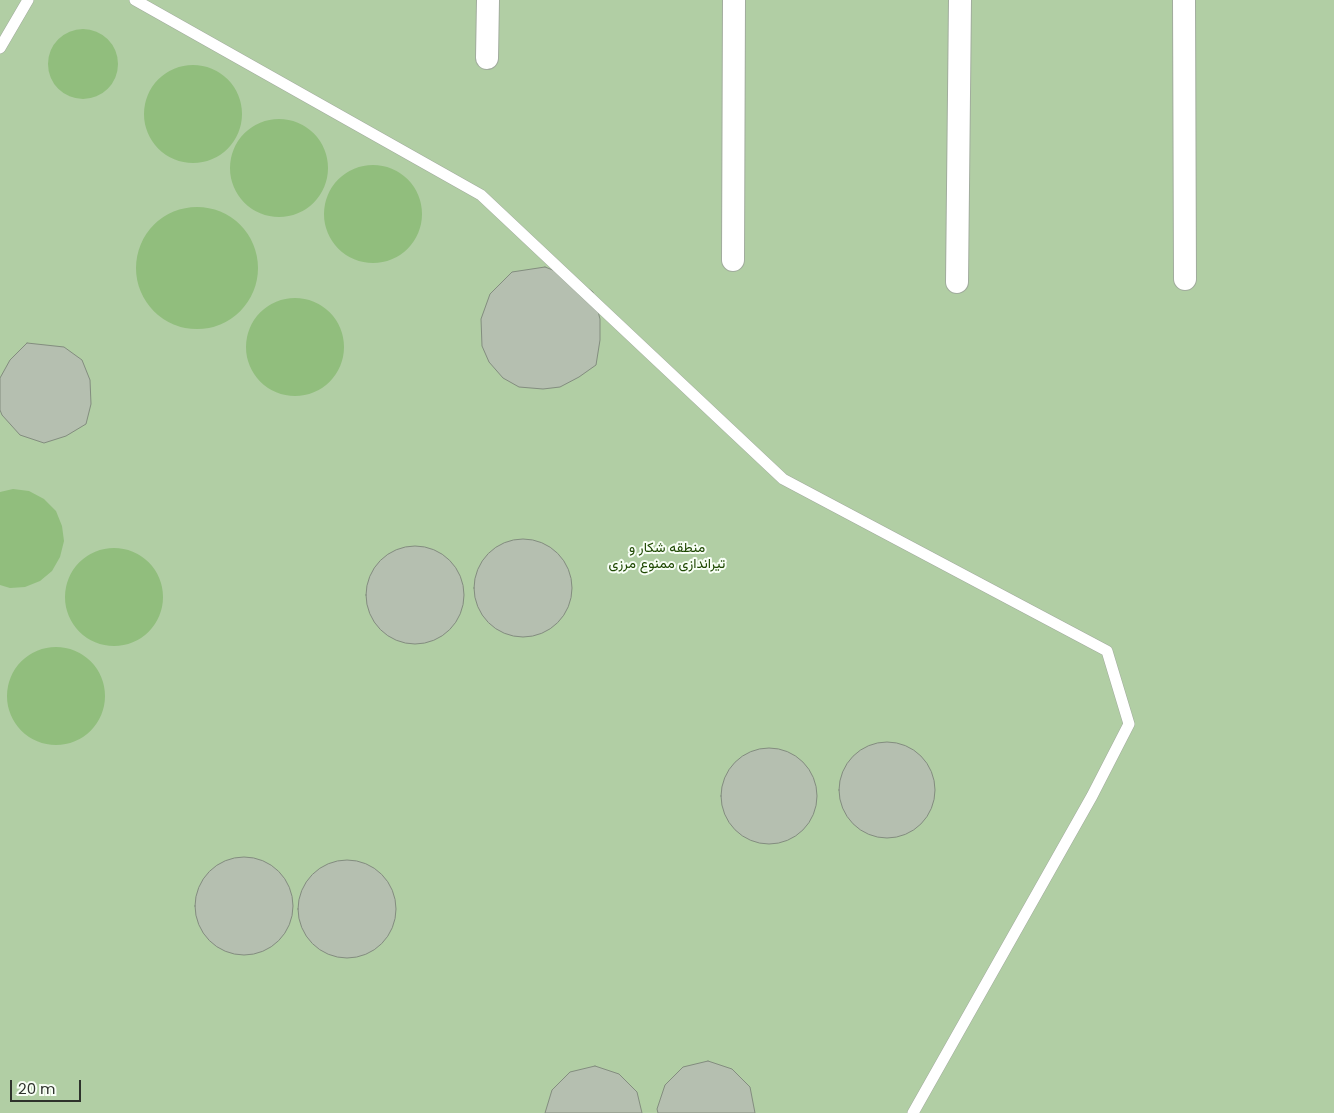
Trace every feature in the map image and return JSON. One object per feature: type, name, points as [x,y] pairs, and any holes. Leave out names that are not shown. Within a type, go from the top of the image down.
[{"type":"street","points":[[487,58],[488,0]]},
{"type":"street","points":[[733,260],[734,0]]},
{"type":"street","points":[[957,282],[960,0]]},
{"type":"street","points":[[1184,0],[1185,279]]},
{"type":"lane","points":[[0,48],[28,0]]},
{"type":"lane","points":[[135,0],[481,196],[783,480],[1107,651],[1129,724],[1092,796],[913,1113]]},
{"type":"green space","name":"منطقه شکار و تیراندازی ممنوع مرزی","points":[[0,0],[1334,0],[1334,1113],[0,1113]]},
{"type":"shaded area","points":[[83,29],[96,32],[108,39],[115,51],[118,64],[115,77],[108,89],[96,96],[83,99],[70,96],[58,89],[51,77],[48,64],[51,51],[58,39],[70,32]]},
{"type":"shaded area","points":[[193,65],[212,69],[227,80],[238,95],[242,114],[238,133],[227,148],[212,159],[193,163],[174,159],[159,148],[148,133],[144,114],[148,95],[159,80],[174,69]]},
{"type":"shaded area","points":[[279,119],[289,120],[306,127],[320,141],[327,158],[327,178],[320,195],[306,209],[289,216],[279,217],[269,216],[252,209],[238,195],[231,178],[230,168],[231,158],[238,141],[252,127],[269,120]]},
{"type":"shaded area","points":[[373,165],[392,169],[407,180],[418,195],[422,214],[418,233],[407,248],[392,259],[373,263],[354,259],[339,248],[328,233],[324,214],[328,195],[339,180],[354,169]]},
{"type":"shaded area","points":[[197,207],[209,208],[220,212],[231,217],[240,225],[248,234],[253,245],[257,256],[257,280],[253,291],[248,302],[240,311],[231,319],[220,324],[209,328],[197,329],[185,328],[174,324],[163,319],[154,311],[146,302],[141,291],[137,280],[136,268],[137,256],[141,245],[146,234],[154,225],[163,217],[174,212],[185,208]]},
{"type":"shaded area","points":[[295,298],[314,302],[329,313],[340,328],[344,347],[340,366],[329,381],[314,392],[295,396],[276,392],[261,381],[250,366],[246,347],[250,328],[261,313],[276,302]]},
{"type":"shaded area","points":[[13,489],[29,491],[44,499],[56,511],[62,526],[64,541],[60,557],[52,571],[40,581],[25,587],[10,588],[0,585],[0,492]]},
{"type":"shaded area","points":[[114,548],[133,552],[148,563],[159,578],[163,597],[159,616],[148,631],[133,642],[114,646],[95,642],[80,631],[69,616],[65,597],[69,578],[80,563],[95,552]]},
{"type":"shaded area","points":[[56,647],[66,648],[83,655],[97,669],[104,686],[104,706],[97,723],[83,737],[66,744],[56,745],[46,744],[29,737],[15,723],[8,706],[7,696],[8,686],[15,669],[29,655],[46,648]]},
{"type":"building","points":[[545,267],[576,279],[593,292],[600,319],[600,340],[596,365],[560,387],[543,389],[519,387],[503,378],[489,362],[482,346],[481,319],[490,294],[512,272]]},
{"type":"building","points":[[27,343],[64,347],[82,360],[90,380],[91,404],[86,424],[66,436],[44,443],[20,435],[2,415],[0,410],[0,378],[10,360]]},
{"type":"building","points":[[523,539],[542,543],[557,554],[568,569],[572,588],[568,607],[557,622],[542,633],[523,637],[504,633],[489,622],[478,607],[474,588],[478,569],[489,554],[504,543]]},
{"type":"building","points":[[415,546],[425,547],[442,554],[456,568],[463,585],[463,605],[456,622],[442,636],[425,643],[415,644],[405,643],[388,636],[374,622],[367,605],[366,595],[367,585],[374,568],[388,554],[405,547]]},
{"type":"building","points":[[887,742],[905,745],[921,756],[932,772],[935,790],[932,808],[921,824],[905,835],[887,838],[869,835],[853,824],[842,808],[839,790],[842,772],[853,756],[869,745]]},
{"type":"building","points":[[769,748],[787,751],[803,762],[814,778],[817,796],[814,814],[803,830],[787,841],[769,844],[751,841],[735,830],[724,814],[721,796],[724,778],[735,762],[751,751]]},
{"type":"building","points":[[244,857],[263,861],[278,872],[289,887],[293,906],[289,925],[278,940],[263,951],[244,955],[225,951],[210,940],[199,925],[195,906],[199,887],[210,872],[225,861]]},
{"type":"building","points":[[347,860],[366,864],[381,875],[392,890],[396,909],[392,928],[381,943],[366,954],[347,958],[328,954],[313,943],[302,928],[298,909],[302,890],[313,875],[328,864]]},
{"type":"building","points":[[708,1061],[732,1069],[750,1087],[755,1113],[658,1113],[657,1109],[665,1085],[683,1067]]},
{"type":"building","points":[[595,1066],[619,1074],[637,1092],[642,1113],[545,1113],[552,1090],[570,1072]]}]
